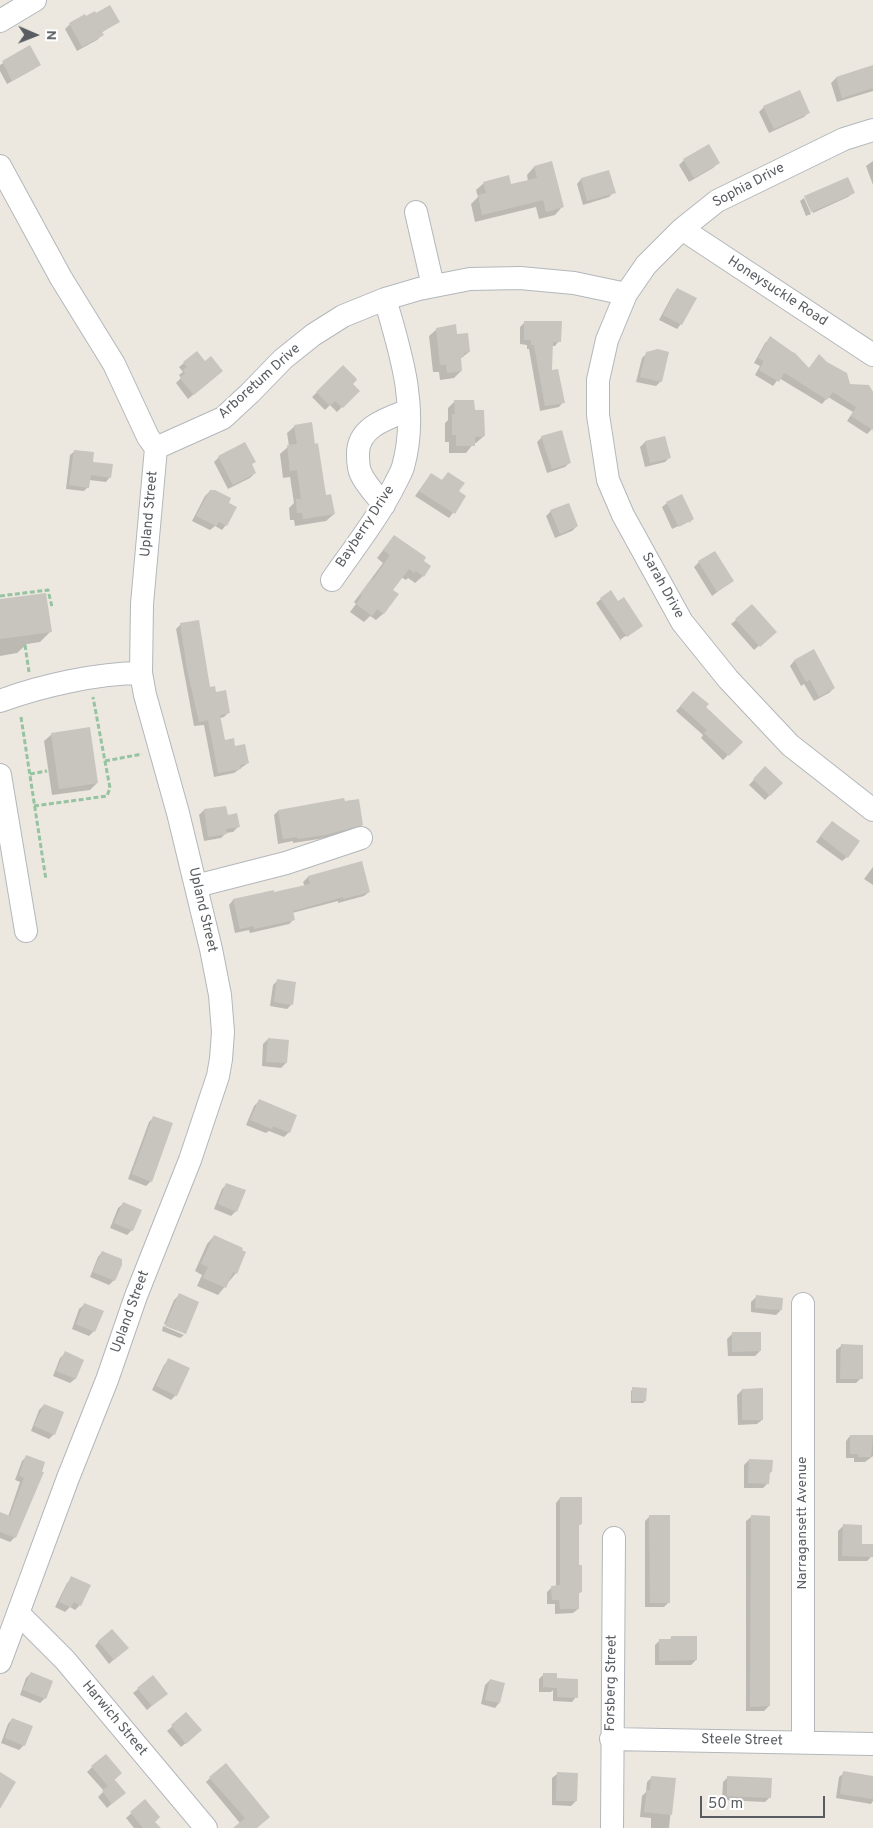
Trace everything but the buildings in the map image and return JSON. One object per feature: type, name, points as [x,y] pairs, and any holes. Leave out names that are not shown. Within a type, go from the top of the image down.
[{"type":"street","points":[[0,21],[34,0]]},
{"type":"street","name":"Sophia Drive","points":[[626,294],[646,265],[682,229],[717,201],[844,139],[873,130]]},
{"type":"street","points":[[0,166],[61,278],[114,364],[148,437],[156,448]]},
{"type":"street","points":[[416,212],[433,286]]},
{"type":"street","name":"Honeysuckle Road","points":[[682,229],[873,354]]},
{"type":"street","name":"Arboretum Drive","points":[[156,448],[223,418],[250,394],[283,359],[313,335],[343,316],[385,299],[433,286],[470,279],[520,278],[574,283],[626,294]]},
{"type":"street","name":"Sarah Drive","points":[[626,294],[605,348],[598,380],[598,415],[608,480],[623,515],[682,622],[728,679],[790,745],[873,810]]},
{"type":"street","name":"Bayberry Drive","points":[[332,580],[384,505],[403,468],[409,428],[409,398],[402,355],[385,299]]},
{"type":"street","points":[[384,505],[367,485],[360,472],[358,451],[360,440],[364,434],[376,425],[409,410]]},
{"type":"street","name":"Upland Street","points":[[0,1662],[136,1296],[190,1160],[218,1076],[223,1032],[220,995],[196,886],[145,695],[141,672],[142,604],[156,448]]},
{"type":"street","points":[[0,701],[79,680],[121,673],[141,672]]},
{"type":"street","points":[[0,775],[26,932]]},
{"type":"street","points":[[196,886],[286,863],[361,838]]},
{"type":"street","name":"Narragansett Avenue","points":[[803,1304],[804,1742]]},
{"type":"street","name":"Forsberg Street","points":[[612,1828],[611,1739],[614,1538]]},
{"type":"street","name":"Harwich Street","points":[[19,1614],[65,1660],[206,1828]]},
{"type":"street","name":"Steele Street","points":[[611,1739],[873,1744]]},
{"type":"path","points":[[0,596],[48,590],[52,608]]},
{"type":"path","points":[[24,645],[30,678]]},
{"type":"path","points":[[34,806],[107,796],[110,788],[93,697]]},
{"type":"path","points":[[21,717],[46,880]]},
{"type":"path","points":[[105,761],[160,751]]},
{"type":"path","points":[[30,774],[47,771]]}]
